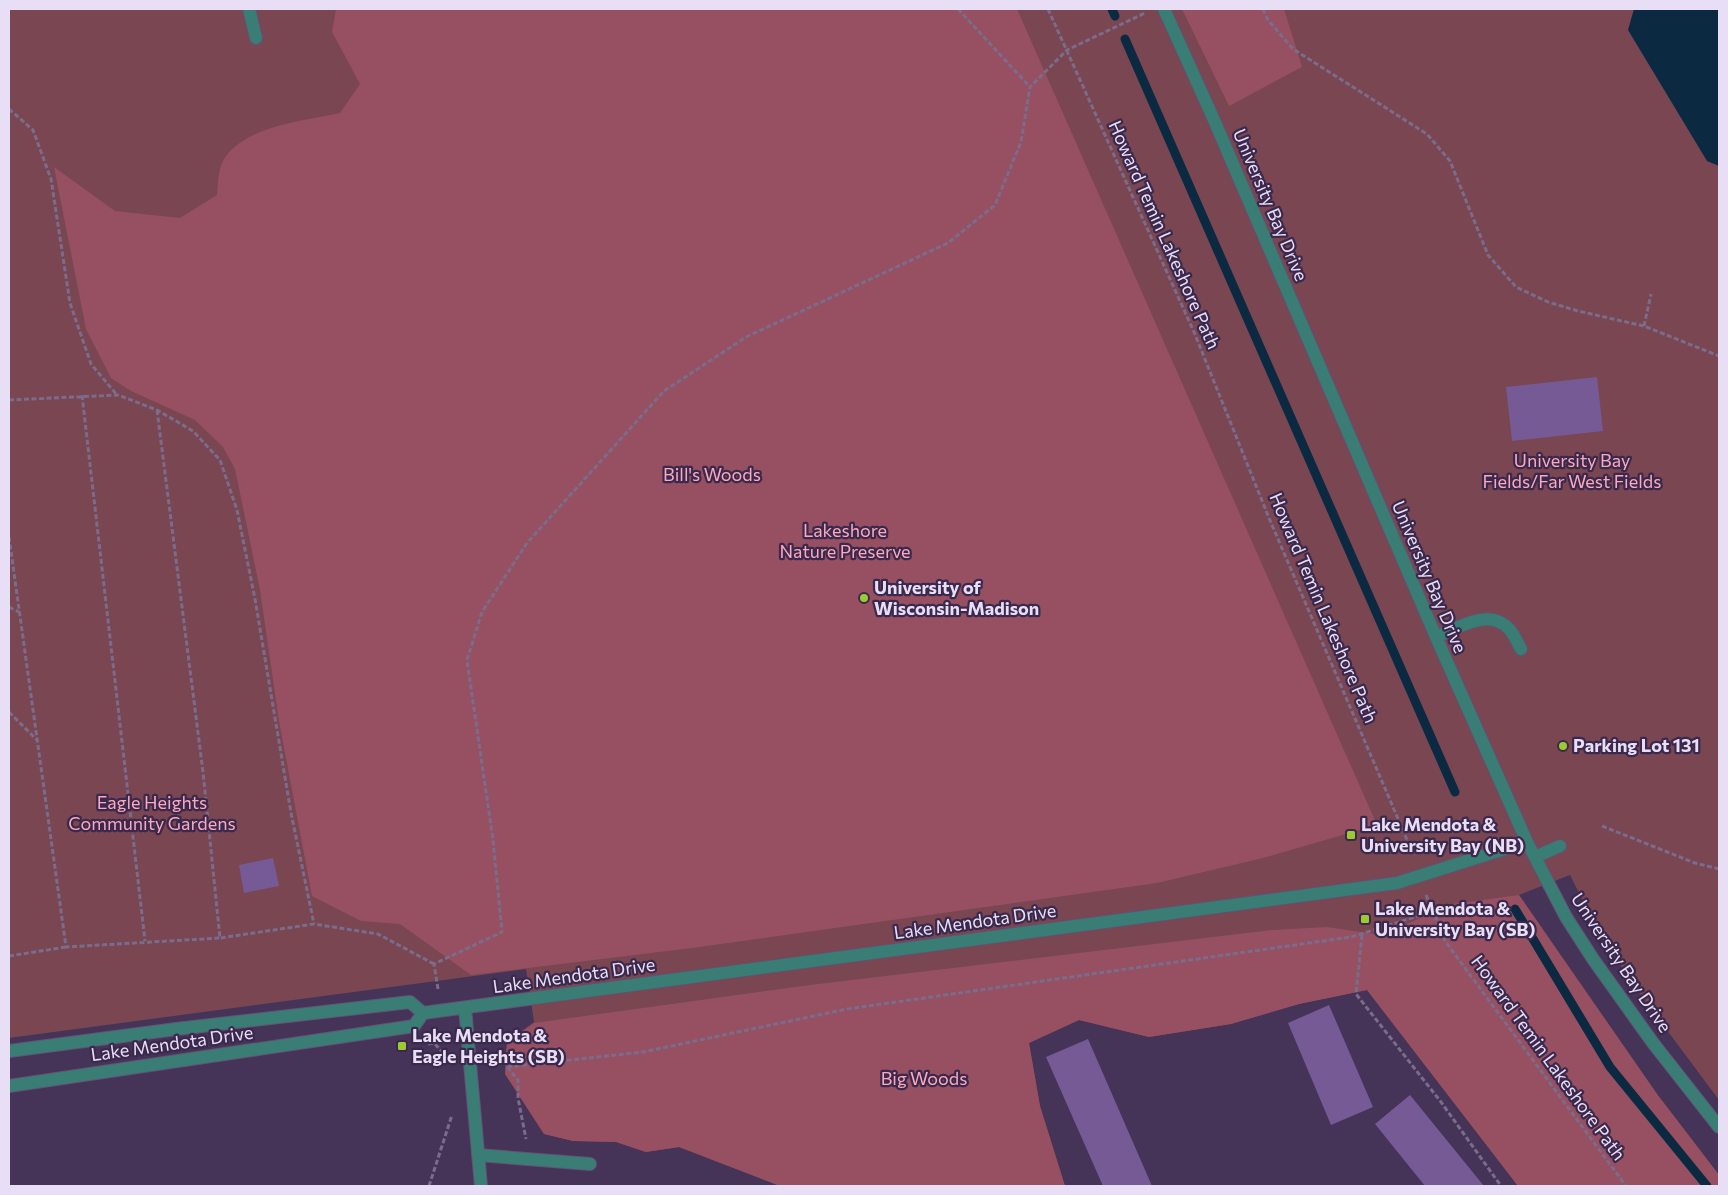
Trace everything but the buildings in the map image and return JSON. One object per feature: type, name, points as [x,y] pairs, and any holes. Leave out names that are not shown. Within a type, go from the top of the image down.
[{"type":"street","points":[[249,9],[256,38]]},
{"type":"street","name":"University Bay Drive","points":[[1164,9],[1214,120],[1436,637],[1527,842],[1566,917],[1593,959],[1653,1043],[1719,1127]]},
{"type":"street","points":[[1436,637],[1483,618],[1495,619],[1508,628],[1521,649]]},
{"type":"street","name":"Lake Mendota Drive","points":[[9,1086],[414,1026],[423,1014],[440,1011],[1397,883],[1527,842]]},
{"type":"street","points":[[1535,858],[1560,846]]},
{"type":"street","name":"Lake Mendota Drive","points":[[9,1051],[176,1029],[410,1002],[423,1014]]},
{"type":"street","points":[[465,1008],[481,1186]]},
{"type":"street","points":[[478,1155],[590,1164]]},
{"type":"path","points":[[958,9],[1030,87]]},
{"type":"path","name":"Howard Temin Lakeshore Path","points":[[1048,9],[1194,332],[1281,546],[1410,843],[1431,912],[1445,941],[1626,1186]]},
{"type":"path","points":[[1263,9],[1268,20],[1293,49],[1427,134],[1450,161],[1488,254],[1516,287],[1548,302],[1644,326],[1719,356]]},
{"type":"path","points":[[434,964],[502,932],[493,840],[467,660],[482,612],[527,543],[664,390],[746,337],[948,243],[995,205],[1021,142],[1030,87],[1067,50],[1146,13]]},
{"type":"path","points":[[9,109],[33,130],[51,179],[70,303],[91,364],[118,395]]},
{"type":"path","points":[[1644,326],[1651,294]]},
{"type":"path","points":[[9,400],[82,395],[118,395],[157,410],[194,431],[220,460],[237,510],[255,599],[291,813],[314,924]]},
{"type":"path","points":[[82,395],[146,941]]},
{"type":"path","points":[[157,410],[200,743],[220,938]]},
{"type":"path","points":[[9,537],[66,947]]},
{"type":"path","points":[[9,607],[19,612]]},
{"type":"path","points":[[9,712],[37,740]]},
{"type":"path","points":[[1602,826],[1695,863],[1719,869]]},
{"type":"path","points":[[532,1159],[520,1107],[518,1080],[507,1066],[642,1052],[847,1008],[1362,935],[1431,912]]},
{"type":"path","points":[[9,956],[66,947],[220,938],[314,924],[378,934],[434,964]]},
{"type":"path","points":[[1362,935],[1356,994],[1441,1102],[1501,1186]]},
{"type":"path","points":[[434,964],[440,1011]]},
{"type":"path","points":[[426,1044],[434,1043],[446,1055],[448,1061]]},
{"type":"path","points":[[429,1186],[454,1110]]},
{"type":"green space","name":"Lakeshore Nature Preserve","points":[[9,9],[1719,9],[1719,1100],[1637,990],[1601,937],[1570,875],[1519,895],[1657,1094],[1719,1175],[1719,1186],[1518,1186],[1367,990],[1299,1004],[1231,1024],[1149,1037],[1079,1020],[1029,1043],[1040,1106],[1065,1186],[780,1186],[679,1147],[646,1152],[616,1142],[573,1141],[544,1134],[505,1074],[507,1042],[534,1022],[526,969],[9,1038]]},
{"type":"green space","name":"Bill's Woods","points":[[336,9],[1017,9],[1377,825],[1263,858],[1157,883],[692,948],[471,975],[400,924],[361,921],[312,896],[279,721],[260,590],[235,469],[223,447],[195,420],[131,391],[111,378],[86,329],[54,167],[115,211],[180,218],[217,195],[219,173],[223,161],[232,149],[245,140],[259,133],[292,122],[340,113],[360,84],[332,32]]},
{"type":"green space","points":[[1182,9],[1284,9],[1302,67],[1229,106]]},
{"type":"green space","name":"Big Woods","points":[[1519,895],[1657,1094],[1719,1175],[1719,1186],[1518,1186],[1367,990],[1299,1004],[1231,1024],[1149,1037],[1079,1020],[1029,1043],[1040,1106],[1065,1186],[780,1186],[679,1147],[646,1152],[616,1142],[573,1141],[544,1134],[505,1074],[507,1042],[534,1023],[810,985],[1273,930],[1327,927],[1381,935],[1453,904]]},
{"type":"water","points":[[1634,9],[1719,9],[1719,166],[1707,161],[1628,30]]},
{"type":"waterway","points":[[1112,9],[1115,16]]},
{"type":"waterway","points":[[1125,39],[1455,792]]},
{"type":"waterway","points":[[1515,909],[1610,1067],[1707,1186]]},
{"type":"place","name":"University of Wisconsin-Madison","points":[[864,598]]},
{"type":"place","name":"Parking Lot 131","points":[[1563,746]]},
{"type":"place","name":"Lake Mendota & University Bay (NB)","points":[[1351,835]]},
{"type":"place","name":"Lake Mendota & University Bay (SB)","points":[[1365,919]]},
{"type":"place","name":"Lake Mendota & Eagle Heights (SB)","points":[[402,1046]]},
{"type":"park label","name":"University Bay Fields/Far West Fields","points":[[1572,471]]},
{"type":"park label","name":"Eagle Heights Community Gardens","points":[[152,813]]}]
